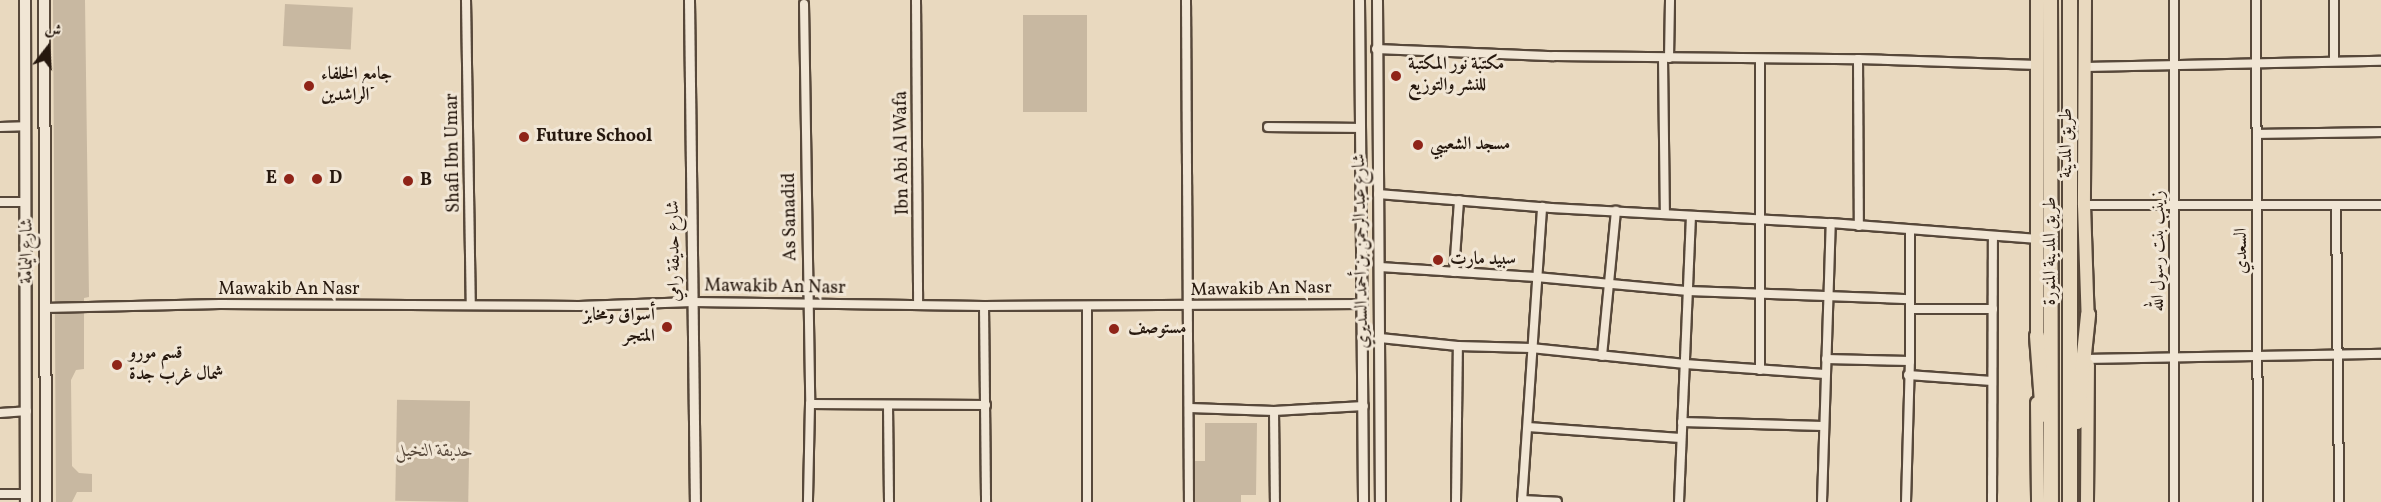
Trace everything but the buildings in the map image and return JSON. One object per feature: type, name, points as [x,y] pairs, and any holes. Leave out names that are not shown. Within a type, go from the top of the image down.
[{"type":"highway","name":"طريق المدينة المنورة","points":[[2050,0],[2050,502]]},
{"type":"highway","name":"طريق المدينة المنورة","points":[[2070,0],[2070,499]]},
{"type":"highway","points":[[2070,499],[2088,315]]},
{"type":"highway","points":[[2037,336],[2050,502]]},
{"type":"main road","name":"شارع اليمامة","points":[[25,0],[26,498]]},
{"type":"main road","name":"شارع اليمامة","points":[[44,0],[46,502]]},
{"type":"main road","name":"طريق المدينة","points":[[2037,0],[2038,502]]},
{"type":"main road","points":[[2075,0],[2085,87]]},
{"type":"main road","name":"طريق المدينة","points":[[2085,0],[2084,206],[2088,315],[2087,502]]},
{"type":"street","name":"Shafi Ibn Umar","points":[[466,0],[471,305]]},
{"type":"street","name":"شارع حديقة رامي","points":[[689,0],[695,502]]},
{"type":"street","name":"Ibn Abi Al Wafa","points":[[916,0],[918,305]]},
{"type":"street","points":[[1186,0],[1189,502]]},
{"type":"street","name":"شارع عبد الرحمن بن أحمد السديري","points":[[1359,0],[1363,502]]},
{"type":"street","name":"شارع عبد الرحمن بن أحمد السديري","points":[[1377,0],[1380,502]]},
{"type":"street","points":[[1665,214],[1666,58],[1670,0]]},
{"type":"street","name":"زينب بنت رسول الله","points":[[2174,0],[2174,502]]},
{"type":"street","name":"السعدي","points":[[2256,0],[2258,502]]},
{"type":"street","points":[[2334,0],[2334,62]]},
{"type":"street","name":"As Sanadid","points":[[804,4],[810,404],[808,502]]},
{"type":"street","points":[[1376,49],[1666,58],[1858,59],[2038,65]]},
{"type":"street","points":[[1760,59],[1760,370]]},
{"type":"street","points":[[1858,59],[1859,226]]},
{"type":"street","points":[[2085,67],[2381,61]]},
{"type":"street","points":[[0,127],[25,126]]},
{"type":"street","points":[[1268,127],[1360,128]]},
{"type":"street","points":[[2257,134],[2381,132]]},
{"type":"street","points":[[1378,194],[1542,207],[1831,223],[1993,237],[2037,238]]},
{"type":"street","points":[[1454,272],[1459,200]]},
{"type":"street","points":[[0,202],[26,202]]},
{"type":"street","points":[[2337,205],[2339,502]]},
{"type":"street","points":[[2084,206],[2381,205]]},
{"type":"street","points":[[1542,207],[1522,501],[1557,502]]},
{"type":"street","points":[[1602,356],[1616,211]]},
{"type":"street","points":[[1679,502],[1691,216]]},
{"type":"street","points":[[1822,502],[1831,223]]},
{"type":"street","points":[[1906,502],[1910,361],[1910,230]]},
{"type":"street","points":[[1992,502],[1993,237]]},
{"type":"street","points":[[1380,267],[1536,277],[1688,291],[1910,299]]},
{"type":"street","name":"Mawakib An Nasr","points":[[44,308],[94,305],[579,306],[693,302],[984,306],[1362,304]]},
{"type":"street","points":[[984,306],[986,502]]},
{"type":"street","points":[[1087,306],[1087,502]]},
{"type":"street","points":[[1910,309],[1993,309]]},
{"type":"street","points":[[1380,338],[1458,346],[1531,348],[1684,364],[1825,374]]},
{"type":"street","points":[[1456,502],[1458,346]]},
{"type":"street","points":[[2088,359],[2381,354]]},
{"type":"street","points":[[1827,359],[1910,361]]},
{"type":"street","points":[[1908,375],[1992,381]]},
{"type":"street","points":[[810,404],[986,405]]},
{"type":"street","points":[[888,405],[889,502]]},
{"type":"street","points":[[1190,408],[1274,411],[1364,406]]},
{"type":"street","points":[[0,413],[27,411]]},
{"type":"street","points":[[1274,411],[1275,502]]},
{"type":"street","points":[[1682,422],[1823,426]]},
{"type":"street","points":[[1528,427],[1681,438]]},
{"type":"street","points":[[0,494],[26,498]]},
{"type":"green space","points":[[53,0],[85,0],[89,297],[84,298],[84,369],[76,370],[71,380],[72,466],[79,473],[92,474],[92,492],[77,492],[72,502],[56,502]]},
{"type":"green space","points":[[285,4],[353,8],[351,50],[283,46]]},
{"type":"green space","points":[[1023,15],[1087,15],[1087,112],[1023,112]]},
{"type":"green space","name":"حديقة النخيل","points":[[397,400],[470,401],[468,502],[395,501]]},
{"type":"green space","points":[[1205,423],[1257,423],[1256,495],[1241,495],[1241,502],[1195,502],[1195,461],[1205,461]]},
{"type":"place","name":"مكتبة نور المكتبة للنشر والتوزيع","points":[[1396,76]]},
{"type":"place","name":"جامع الخلفاء الراشدين","points":[[309,86]]},
{"type":"place","name":"Future School","points":[[524,137]]},
{"type":"place","name":"مسجد الشعيبي","points":[[1418,145]]},
{"type":"place","name":"E","points":[[289,179]]},
{"type":"place","name":"D","points":[[317,179]]},
{"type":"place","name":"B","points":[[408,181]]},
{"type":"place","name":"سبيد مارت","points":[[1438,260]]},
{"type":"place","name":"أسواق ومخابز المتجر","points":[[667,327]]},
{"type":"place","name":"مستوصف","points":[[1114,329]]},
{"type":"place","name":"قسم مورو شمال غرب جدة","points":[[117,365]]}]
